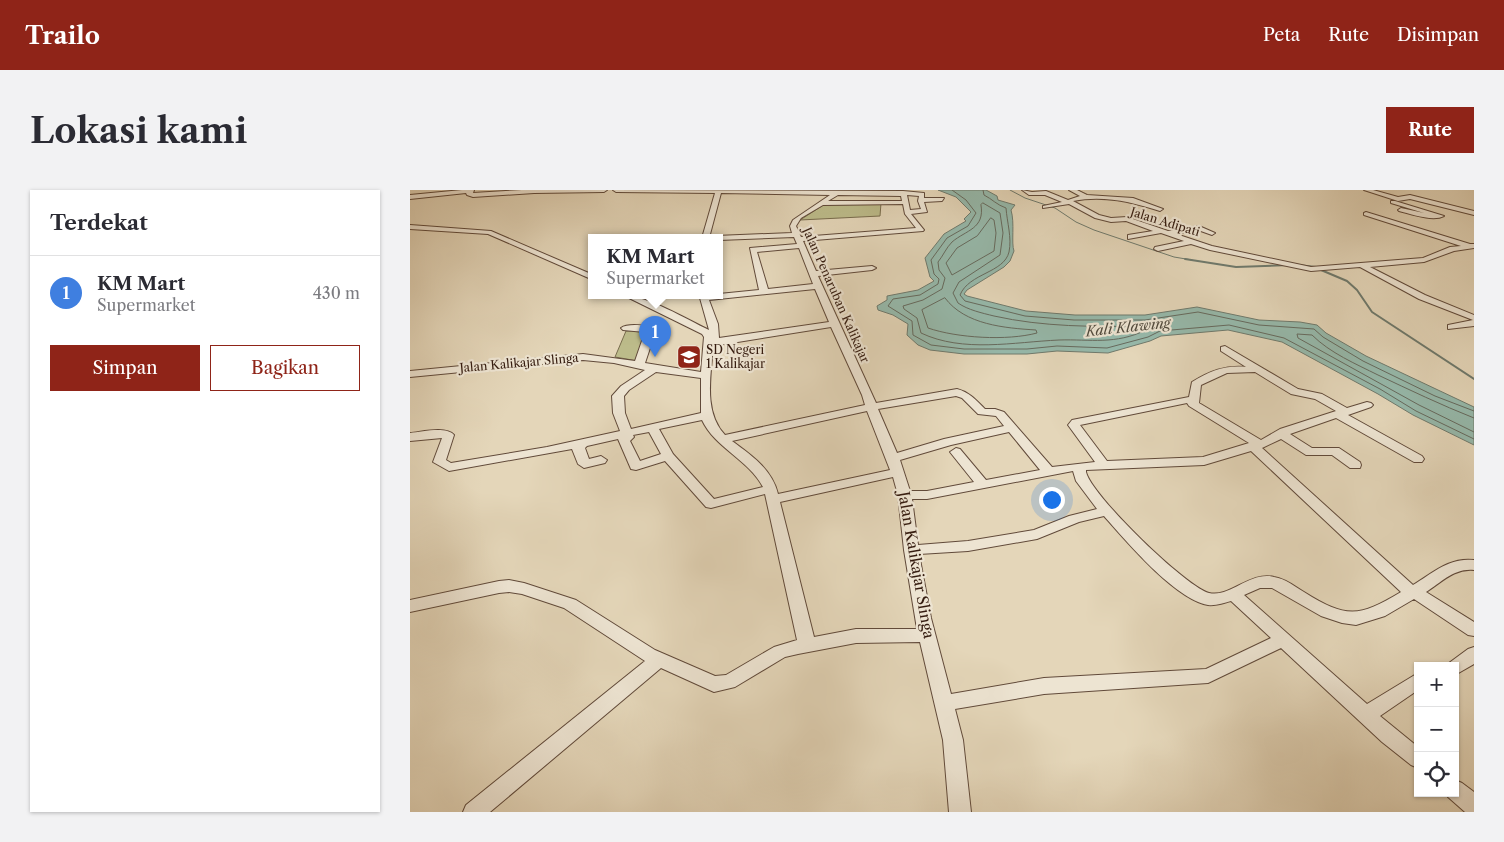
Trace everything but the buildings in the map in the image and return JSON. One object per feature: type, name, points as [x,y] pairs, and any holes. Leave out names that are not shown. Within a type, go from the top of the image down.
[{"type":"street","points":[[410,197],[470,191],[469,194],[473,195],[534,190],[604,190]]},
{"type":"street","points":[[616,190],[674,194],[719,191],[838,191],[921,194],[924,212],[907,212]]},
{"type":"street","name":"Jalan Adipati","points":[[1025,190],[1032,194],[1046,193],[1108,220],[1127,219],[1232,253],[1311,269],[1429,259],[1453,249],[1473,244]]},
{"type":"street","points":[[1072,190],[1086,197]]},
{"type":"street","points":[[1367,190],[1398,199]]},
{"type":"street","points":[[706,234],[719,191]]},
{"type":"street","name":"Jalan Penaruban Kalikajar","points":[[838,191],[795,220],[794,226],[815,281],[868,395],[871,407]]},
{"type":"street","points":[[1402,191],[1416,195],[1390,200],[1405,209],[1437,204]]},
{"type":"street","points":[[853,203],[856,193]]},
{"type":"street","points":[[723,238],[799,240],[921,230],[907,212],[903,193]]},
{"type":"street","points":[[1045,206],[1086,197],[1102,196],[1136,200],[1160,209]]},
{"type":"street","points":[[1102,196],[1115,201]]},
{"type":"street","points":[[1410,197],[1474,213]]},
{"type":"street","points":[[821,203],[905,203],[942,198]]},
{"type":"street","points":[[1422,222],[1394,213],[1367,212],[1473,244]]},
{"type":"street","points":[[1127,219],[1145,216]]},
{"type":"street","points":[[1108,220],[1117,225],[1115,228]]},
{"type":"street","points":[[410,227],[489,232],[588,277]]},
{"type":"street","points":[[1437,227],[1473,244]]},
{"type":"street","points":[[1130,238],[1199,228],[1213,233],[1158,249]]},
{"type":"street","points":[[764,291],[752,250],[799,240]]},
{"type":"street","points":[[1363,266],[1428,300],[1474,318]]},
{"type":"street","points":[[723,295],[764,291],[859,274],[872,268]]},
{"type":"street","points":[[815,281],[850,280]]},
{"type":"street","points":[[635,299],[652,304],[659,310],[706,332],[711,343]]},
{"type":"street","points":[[705,299],[713,324],[706,375],[707,415],[714,430],[760,469],[771,494],[808,645]]},
{"type":"street","points":[[1474,323],[1456,326],[1474,332]]},
{"type":"street","points":[[711,343],[835,324]]},
{"type":"street","points":[[626,328],[651,330],[639,365]]},
{"type":"street","points":[[1225,350],[1295,392],[1318,396],[1342,413],[1418,459]]},
{"type":"street","name":"Jalan Kalikajar Slinga","points":[[410,374],[574,357],[608,358],[653,369],[706,375]]},
{"type":"street","points":[[653,369],[625,388],[618,396],[619,413],[628,437],[623,440],[636,466],[668,456]]},
{"type":"street","points":[[1254,369],[1244,371],[1230,369],[1216,373],[1196,384],[1192,399],[1193,404],[1256,445],[1413,592],[1474,630]]},
{"type":"street","points":[[725,439],[871,407],[957,392],[966,396],[982,412],[997,412],[1050,473]]},
{"type":"street","points":[[1103,464],[1074,425],[1076,422],[1192,399]]},
{"type":"street","points":[[905,495],[927,494],[983,485],[1080,466],[1190,463],[1214,459],[1367,405]]},
{"type":"street","name":"Jalan Kalikajar Slinga","points":[[871,407],[905,495],[911,550],[928,635],[953,740],[960,812]]},
{"type":"street","points":[[410,438],[448,435],[448,440],[440,455],[440,462],[450,466],[538,453],[707,415]]},
{"type":"street","points":[[652,426],[668,456],[711,504],[771,494],[895,465],[948,442],[1012,428]]},
{"type":"street","points":[[1281,434],[1310,452],[1335,451],[1355,465]]},
{"type":"street","points":[[582,444],[578,448],[584,464],[601,460]]},
{"type":"street","points":[[956,452],[983,485]]},
{"type":"street","points":[[1080,466],[1082,479],[1122,529],[1194,594],[1206,599],[1218,599],[1260,582],[1274,582],[1336,615],[1355,619],[1373,614],[1413,592],[1450,568],[1463,563],[1474,565]]},
{"type":"street","points":[[911,550],[968,546],[1037,534],[1074,519],[1106,511]]},
{"type":"street","points":[[410,606],[470,592],[509,586],[570,604],[658,660],[710,682],[729,682],[780,652],[808,645],[856,636],[928,635]]},
{"type":"street","points":[[1233,594],[1283,640],[1316,667],[1366,715],[1414,756]]},
{"type":"street","points":[[945,703],[1060,684],[1079,685],[1208,676],[1283,640]]},
{"type":"street","points":[[1459,665],[1474,654]]},
{"type":"street","points":[[474,812],[658,660]]},
{"type":"street","points":[[1366,715],[1414,683]]},
{"type":"street","points":[[1459,793],[1474,806]]},
{"type":"shaded area","points":[[881,203],[880,216],[800,220],[825,204]]},
{"type":"shaded area","points":[[649,330],[638,361],[615,357],[626,331]]},
{"type":"water","name":"Kali Klawing","points":[[938,190],[986,190],[997,196],[998,200],[1015,205],[1011,210],[1014,251],[1010,261],[1004,267],[967,290],[964,294],[967,296],[1026,311],[1075,315],[1145,315],[1197,307],[1259,320],[1300,322],[1317,325],[1326,333],[1366,356],[1474,407],[1474,445],[1413,415],[1282,342],[1228,330],[1161,336],[1108,353],[1057,351],[1027,354],[964,354],[930,350],[918,345],[907,335],[908,324],[893,315],[878,310],[877,306],[887,300],[887,296],[918,290],[934,281],[930,277],[925,258],[944,234],[966,221],[964,219],[971,212],[956,197]]},
{"type":"waterway","points":[[1010,190],[1025,198],[1055,208],[1076,222],[1094,230],[1174,257],[1192,260]]},
{"type":"waterway","points":[[1185,259],[1236,267],[1289,265]]},
{"type":"waterway","points":[[1297,265],[1316,267]]},
{"type":"waterway","points":[[1321,270],[1347,281],[1357,290],[1372,312],[1474,379]]},
{"type":"place","name":"KM Mart","points":[[655,357]]},
{"type":"place","name":"SD Negeri 1 Kalikajar","points":[[689,357]]}]
